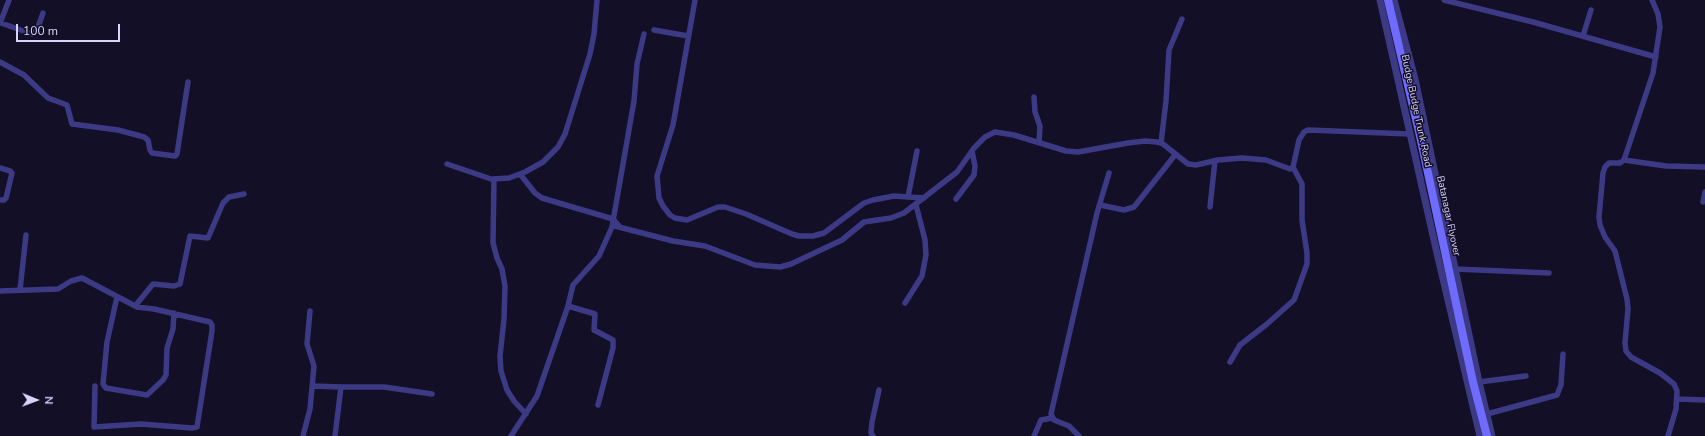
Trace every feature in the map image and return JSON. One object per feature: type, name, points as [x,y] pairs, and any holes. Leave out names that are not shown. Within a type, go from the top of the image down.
[{"type":"main road","name":"Batanagar Flyover","points":[[1388,0],[1487,436]]},
{"type":"street","points":[[9,0],[1,23],[32,34],[37,30],[43,13]]},
{"type":"street","points":[[447,164],[493,179],[509,178],[543,162],[553,153],[565,134],[590,54],[594,34],[597,0]]},
{"type":"street","points":[[695,0],[673,125],[657,176],[659,198],[670,215],[674,218],[687,220],[718,207],[725,207],[746,214],[792,234],[813,236],[824,233],[835,226],[864,203],[882,197],[924,198]]},
{"type":"street","name":"Budge Budge Trunk Road","points":[[1380,0],[1480,436]]},
{"type":"street","name":"Budge Budge Trunk Road","points":[[1394,0],[1414,80],[1492,436]]},
{"type":"street","points":[[1444,0],[1533,22],[1656,56]]},
{"type":"street","points":[[1624,160],[1653,73],[1656,56],[1660,27],[1658,14],[1652,0]]},
{"type":"street","points":[[1583,36],[1591,10]]},
{"type":"street","points":[[1161,143],[1166,101],[1168,50],[1182,20]]},
{"type":"street","points":[[654,30],[688,36]]},
{"type":"street","points":[[511,436],[537,396],[568,306],[573,286],[599,256],[612,227],[634,101],[637,64],[644,34]]},
{"type":"street","points":[[0,62],[24,75],[48,98],[68,105],[72,124],[118,130],[144,137],[148,140],[150,150],[152,152],[175,156],[177,154],[188,82]]},
{"type":"street","points":[[1034,98],[1035,112],[1040,126],[1040,143]]},
{"type":"street","points":[[1293,167],[1299,140],[1304,132],[1308,130],[1410,134]]},
{"type":"street","points":[[612,227],[620,227],[673,241],[705,246],[755,265],[780,267],[791,264],[842,240],[864,222],[891,218],[904,213],[957,172],[972,151],[985,137],[995,132],[1014,135],[1066,151],[1078,152],[1145,140],[1161,143],[1188,164],[1196,165],[1242,158],[1266,160],[1287,169],[1292,169],[1293,167]]},
{"type":"street","points":[[908,197],[917,151]]},
{"type":"street","points":[[956,199],[974,174],[975,166],[972,151]]},
{"type":"street","points":[[1100,204],[1124,210],[1134,207],[1176,155]]},
{"type":"street","points":[[1668,436],[1676,409],[1677,391],[1674,384],[1660,373],[1631,357],[1626,352],[1627,299],[1615,251],[1605,237],[1600,225],[1599,217],[1603,173],[1605,166],[1609,163],[1620,163],[1624,160],[1666,166],[1705,167]]},
{"type":"street","points":[[1210,207],[1215,161]]},
{"type":"street","points":[[1230,362],[1240,345],[1294,300],[1307,264],[1307,253],[1302,220],[1302,184],[1300,176],[1293,167]]},
{"type":"street","points":[[0,168],[12,173],[6,198],[4,200],[0,200]]},
{"type":"street","points":[[1052,418],[1108,173]]},
{"type":"street","points":[[520,174],[542,198],[613,219],[620,227]]},
{"type":"street","points":[[493,179],[493,243],[502,269],[504,286],[504,319],[500,356],[501,371],[510,396],[526,414]]},
{"type":"street","points":[[1703,202],[1705,192]]},
{"type":"street","points":[[135,306],[153,284],[174,286],[180,284],[190,236],[208,238],[223,203],[229,197],[244,194]]},
{"type":"street","points":[[905,303],[922,276],[926,255],[925,240],[916,204]]},
{"type":"street","points":[[20,290],[26,235]]},
{"type":"street","points":[[1455,269],[1549,273]]},
{"type":"street","points":[[0,293],[20,290],[58,288],[71,281],[82,278],[135,306],[206,320],[212,325],[197,427],[192,428],[141,424],[129,426],[94,427],[95,386]]},
{"type":"street","points":[[117,297],[107,342],[103,384],[106,388],[147,395],[163,380],[166,375],[167,348],[173,329],[174,313]]},
{"type":"street","points":[[568,306],[595,314],[594,330],[613,340],[613,348],[598,405]]},
{"type":"street","points":[[303,436],[309,413],[313,386],[314,362],[307,344],[310,311]]},
{"type":"street","points":[[1487,414],[1556,395],[1561,385],[1563,354]]},
{"type":"street","points":[[1479,382],[1526,376]]},
{"type":"street","points":[[313,386],[384,388],[432,394]]},
{"type":"street","points":[[335,436],[341,387]]},
{"type":"street","points":[[873,436],[871,433],[872,422],[879,390]]},
{"type":"street","points":[[1677,399],[1705,400]]},
{"type":"street","points":[[1034,436],[1041,420],[1052,418],[1069,426],[1079,436]]}]
